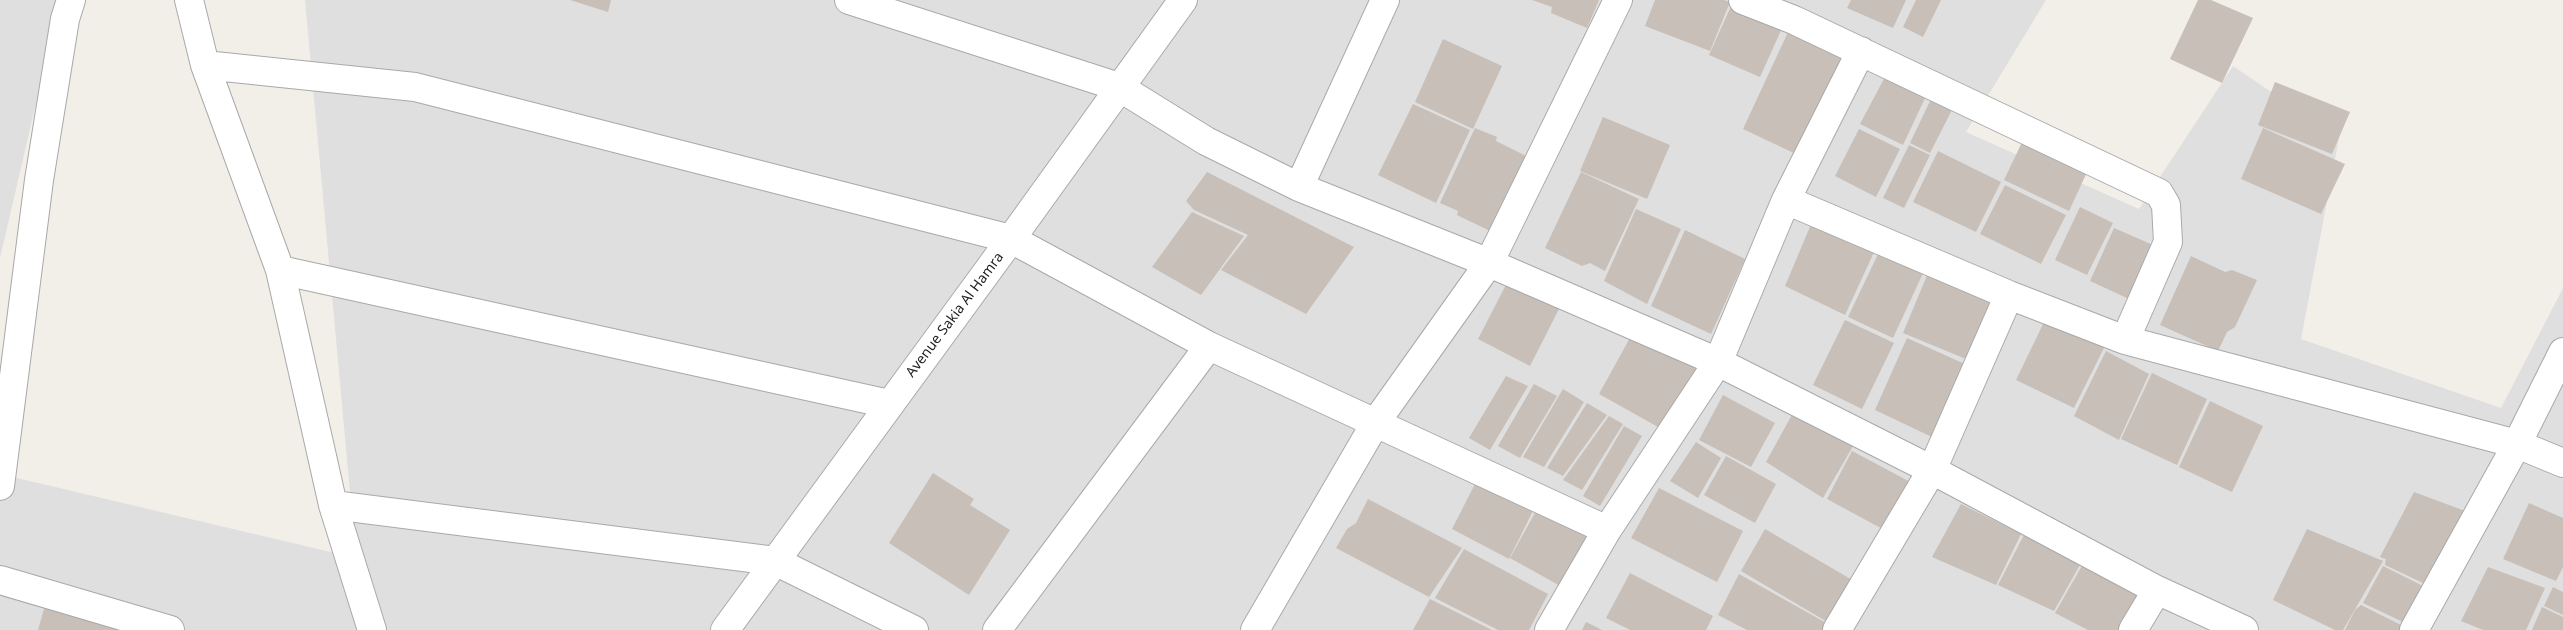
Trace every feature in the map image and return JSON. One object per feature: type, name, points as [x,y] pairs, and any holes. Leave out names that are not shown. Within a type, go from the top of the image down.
[{"type":"street","points":[[0,486],[39,180],[65,19],[71,0]]},
{"type":"street","points":[[189,0],[205,65],[280,270],[334,505],[372,630]]},
{"type":"street","points":[[849,0],[1119,87],[1206,141],[1299,188],[1488,263],[1718,362],[1932,470],[2157,590],[2244,630]]},
{"type":"street","name":"Avenue Sakia Al Hamra","points":[[725,630],[1011,240],[1183,0]]},
{"type":"street","points":[[1299,188],[1385,0]]},
{"type":"street","points":[[1255,630],[1376,422],[1488,263],[1618,0]]},
{"type":"street","points":[[1743,0],[1799,10],[1861,52],[2159,193],[2166,206],[2168,242],[2125,340]]},
{"type":"street","points":[[1549,630],[1607,530],[1718,362],[1786,200],[1861,52]]},
{"type":"street","points":[[205,65],[415,87],[1011,240],[1209,346],[1607,530]]},
{"type":"street","points":[[1786,200],[2009,295],[2125,340],[2517,444],[2563,463]]},
{"type":"street","points":[[280,270],[889,404]]},
{"type":"street","points":[[1837,630],[1932,470],[2009,295]]},
{"type":"street","points":[[997,630],[1209,346]]},
{"type":"street","points":[[2414,630],[2517,444],[2563,352]]},
{"type":"street","points":[[334,505],[775,561],[914,630]]},
{"type":"street","points":[[0,580],[170,630]]},
{"type":"street","points":[[2134,630],[2157,590]]},
{"type":"shaded area","points":[[0,0],[60,0],[0,258]]},
{"type":"shaded area","points":[[305,0],[2046,0],[1966,132],[2139,209],[2233,66],[2339,138],[2301,339],[2501,408],[2563,288],[2563,630],[0,630],[0,474],[356,558]]},
{"type":"building","points":[[570,0],[611,0],[608,12]]},
{"type":"building","points":[[1532,0],[1599,0],[1587,28],[1551,13],[1552,7]]},
{"type":"building","points":[[1655,0],[1724,0],[1730,2],[1710,51],[1645,26]]},
{"type":"building","points":[[1851,0],[1906,0],[1893,28],[1847,8]]},
{"type":"building","points":[[1916,0],[1941,0],[1923,37],[1903,27]]},
{"type":"building","points":[[2198,0],[2211,0],[2253,18],[2222,83],[2170,59]]},
{"type":"building","points":[[1732,4],[1783,26],[1760,77],[1709,55]]},
{"type":"building","points":[[1789,30],[1846,57],[1800,156],[1743,129]]},
{"type":"building","points":[[1443,39],[1502,66],[1473,129],[1415,102]]},
{"type":"building","points":[[1885,77],[1926,96],[1903,145],[1860,124]]},
{"type":"building","points":[[2275,82],[2350,112],[2332,154],[2258,125]]},
{"type":"building","points":[[1932,97],[1954,106],[1930,153],[1910,143]]},
{"type":"building","points":[[1413,104],[1470,130],[1436,203],[1378,175]]},
{"type":"building","points":[[1603,117],[1670,145],[1647,199],[1580,171]]},
{"type":"building","points":[[1475,128],[1497,137],[1496,141],[1530,158],[1492,232],[1457,215],[1458,211],[1440,203]]},
{"type":"building","points":[[2263,128],[2345,164],[2321,214],[2241,179]]},
{"type":"building","points":[[1859,129],[1900,149],[1876,197],[1835,176]]},
{"type":"building","points":[[2023,140],[2088,170],[2069,211],[2004,180]]},
{"type":"building","points":[[1909,145],[1930,155],[1904,208],[1883,198]]},
{"type":"building","points":[[1938,151],[2001,182],[1976,232],[1913,202]]},
{"type":"building","points":[[1207,172],[1354,247],[1306,314],[1221,270],[1248,235],[1194,210],[1186,201]]},
{"type":"building","points":[[1581,172],[1639,199],[1605,271],[1590,263],[1582,266],[1545,248]]},
{"type":"building","points":[[2005,185],[2066,215],[2041,264],[1980,234]]},
{"type":"building","points":[[2080,207],[2113,223],[2087,275],[2055,260]]},
{"type":"building","points":[[1636,209],[1681,229],[1647,304],[1604,281]]},
{"type":"building","points":[[1192,212],[1244,236],[1201,295],[1152,267]]},
{"type":"building","points":[[1812,222],[1875,250],[1845,315],[1785,286]]},
{"type":"building","points":[[2114,228],[2153,245],[2129,299],[2090,281]]},
{"type":"building","points":[[1685,230],[1745,259],[1711,334],[1651,306]]},
{"type":"building","points":[[1880,250],[1924,271],[1893,338],[1848,317]]},
{"type":"building","points":[[2191,256],[2225,272],[2232,270],[2257,280],[2235,327],[2227,332],[2218,351],[2160,325]]},
{"type":"building","points":[[1928,273],[1992,300],[1966,359],[1903,333]]},
{"type":"building","points":[[1509,279],[1561,305],[1530,366],[1478,339]]},
{"type":"building","points":[[2046,318],[2105,346],[2074,408],[2016,380]]},
{"type":"building","points":[[1845,320],[1894,343],[1862,409],[1813,385]]},
{"type":"building","points":[[1636,327],[1704,366],[1667,432],[1599,394]]},
{"type":"building","points":[[1907,338],[1967,365],[1934,438],[1875,410]]},
{"type":"building","points":[[2106,351],[2149,374],[2119,440],[2074,416]]},
{"type":"building","points":[[2152,373],[2207,399],[2177,465],[2121,439]]},
{"type":"building","points":[[1506,376],[1528,386],[1490,450],[1469,438]]},
{"type":"building","points":[[1534,384],[1557,396],[1520,458],[1498,446]]},
{"type":"building","points":[[1563,389],[1584,402],[1544,467],[1523,457]]},
{"type":"building","points":[[1723,395],[1775,423],[1751,467],[1699,440]]},
{"type":"building","points":[[2210,401],[2263,426],[2232,492],[2179,467]]},
{"type":"building","points":[[1587,403],[1607,415],[1563,476],[1547,468]]},
{"type":"building","points":[[1794,411],[1853,446],[1823,498],[1766,462]]},
{"type":"building","points":[[1609,416],[1623,424],[1582,490],[1563,480]]},
{"type":"building","points":[[1624,426],[1642,436],[1600,506],[1583,496]]},
{"type":"building","points":[[1696,442],[1721,458],[1698,498],[1670,481]]},
{"type":"building","points":[[1852,451],[1914,484],[1888,532],[1827,499]]},
{"type":"building","points":[[1726,456],[1776,484],[1755,523],[1704,495]]},
{"type":"building","points":[[933,473],[974,499],[970,505],[1010,530],[969,595],[889,543]]},
{"type":"building","points":[[1476,482],[1533,511],[1509,559],[1452,529]]},
{"type":"building","points":[[1659,488],[1743,531],[1717,582],[1631,538]]},
{"type":"building","points":[[2414,492],[2465,511],[2425,584],[2385,565],[2386,559],[2380,557]]},
{"type":"building","points":[[1368,499],[1462,548],[1429,597],[1336,548],[1347,529],[1356,523]]},
{"type":"building","points":[[2529,503],[2563,518],[2563,567],[2556,581],[2503,559]]},
{"type":"building","points":[[1961,504],[2021,534],[1996,585],[1932,557]]},
{"type":"building","points":[[1536,511],[1594,536],[1564,588],[1510,558]]},
{"type":"building","points":[[1765,529],[1854,581],[1829,623],[1741,571]]},
{"type":"building","points":[[2307,529],[2383,561],[2343,630],[2335,630],[2273,600]]},
{"type":"building","points":[[2024,535],[2081,563],[2054,611],[1998,585]]},
{"type":"building","points":[[1464,549],[1548,594],[1529,630],[1498,630],[1435,598]]},
{"type":"building","points":[[2083,564],[2145,594],[2123,630],[2088,630],[2055,613]]},
{"type":"building","points":[[2383,566],[2423,586],[2405,623],[2363,603]]},
{"type":"building","points":[[2488,567],[2545,588],[2526,630],[2483,630],[2461,621]]},
{"type":"building","points":[[1630,573],[1713,616],[1706,630],[1630,630],[1606,618]]},
{"type":"building","points":[[1739,574],[1828,624],[1825,630],[1747,630],[1718,615]]},
{"type":"building","points":[[2553,587],[2563,592],[2563,615],[2544,606]]},
{"type":"building","points":[[47,598],[158,630],[38,630]]},
{"type":"building","points":[[1430,599],[1492,630],[1413,630]]},
{"type":"building","points":[[2361,605],[2403,626],[2401,630],[2345,630],[2355,610]]},
{"type":"building","points":[[2542,607],[2563,617],[2563,630],[2532,630]]},
{"type":"building","points":[[1586,622],[1602,630],[1582,630]]}]
